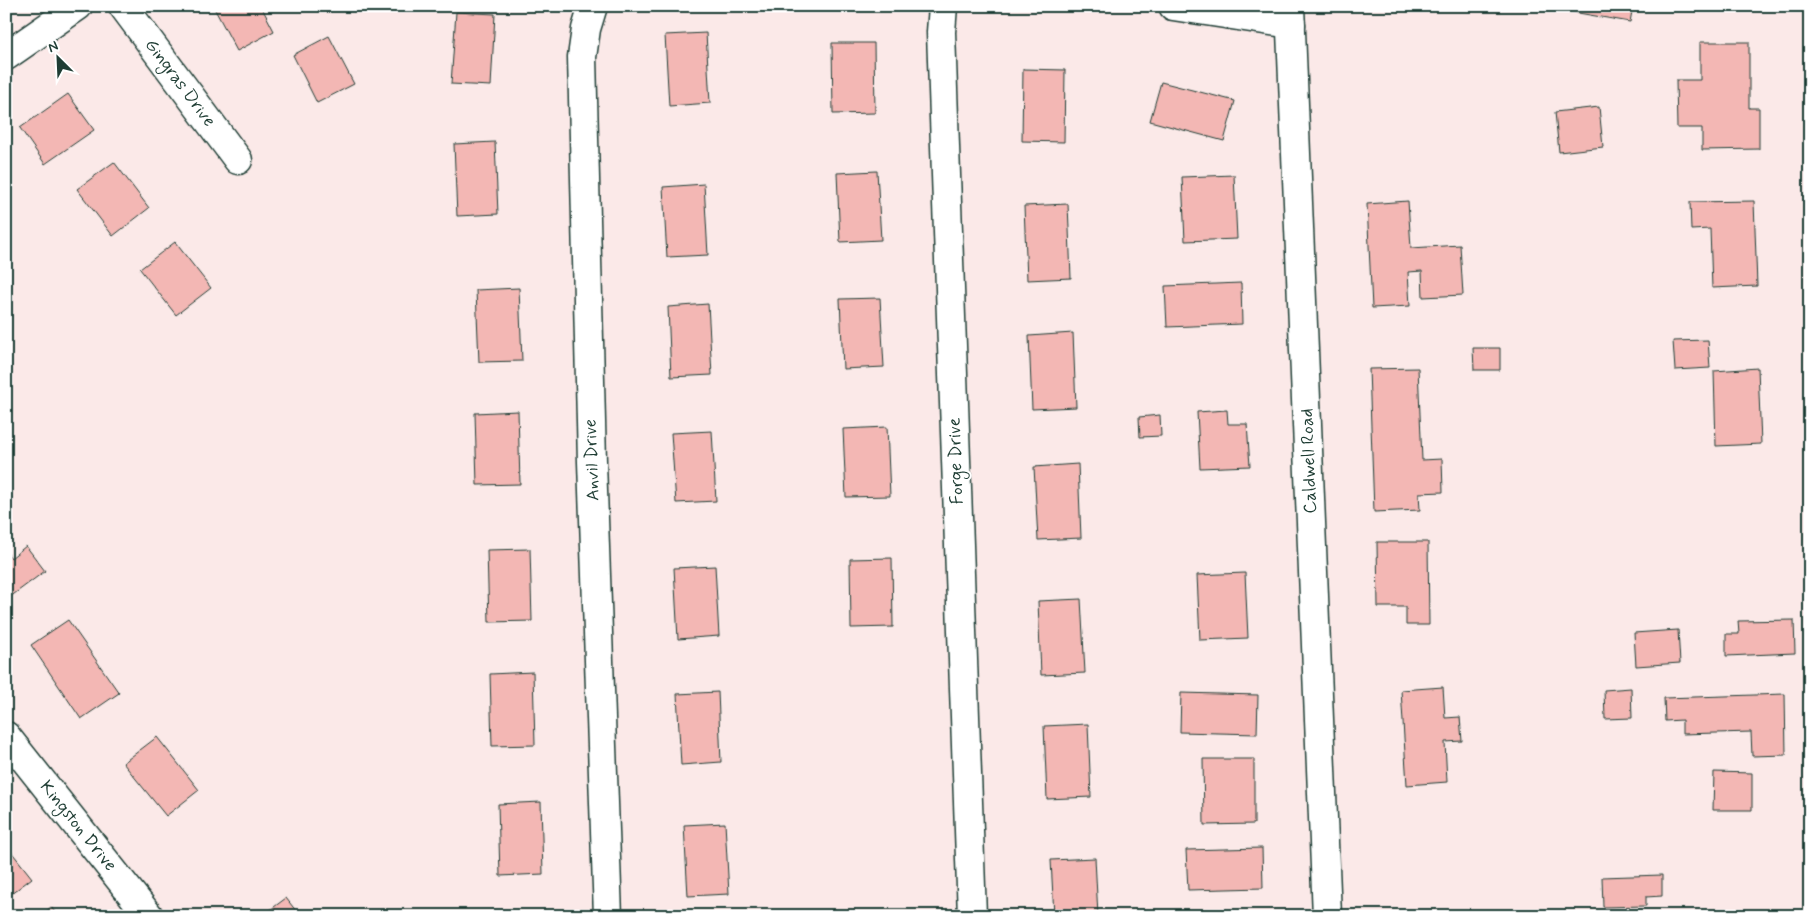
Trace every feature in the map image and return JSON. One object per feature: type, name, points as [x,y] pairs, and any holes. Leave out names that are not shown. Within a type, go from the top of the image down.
[{"type":"street","points":[[6,56],[78,6]]},
{"type":"street","name":"Gingras Drive","points":[[122,6],[238,160]]},
{"type":"street","name":"Anvil Drive","points":[[593,6],[583,43],[582,67],[592,462],[608,916]]},
{"type":"street","name":"Forge Drive","points":[[943,6],[942,42],[972,916]]},
{"type":"street","points":[[1173,6],[1291,15]]},
{"type":"street","name":"Caldwell Road","points":[[1291,15],[1327,916]]},
{"type":"street","name":"Kingston Drive","points":[[6,736],[150,916]]},
{"type":"building","points":[[213,6],[261,6],[274,31],[237,51]]},
{"type":"building","points":[[1538,6],[1633,6],[1630,22]]},
{"type":"building","points":[[456,12],[495,14],[491,86],[451,84]]},
{"type":"building","points":[[706,33],[710,103],[669,106],[665,35]]},
{"type":"building","points":[[329,36],[354,84],[317,103],[293,55]]},
{"type":"building","points":[[1700,42],[1749,42],[1749,108],[1759,108],[1759,149],[1702,150],[1702,128],[1677,128],[1676,80],[1700,80]]},
{"type":"building","points":[[832,43],[874,43],[875,113],[833,114]]},
{"type":"building","points":[[1023,69],[1065,70],[1064,142],[1022,141]]},
{"type":"building","points":[[1161,82],[1235,101],[1224,141],[1150,121]]},
{"type":"building","points":[[68,94],[94,130],[45,164],[20,128]]},
{"type":"building","points":[[1599,107],[1603,147],[1559,152],[1555,112]]},
{"type":"building","points":[[495,142],[498,214],[457,216],[454,144]]},
{"type":"building","points":[[114,162],[149,208],[113,236],[77,189]]},
{"type":"building","points":[[877,171],[881,240],[840,242],[837,173]]},
{"type":"building","points":[[1234,175],[1237,239],[1185,241],[1182,177]]},
{"type":"building","points":[[704,184],[708,255],[667,257],[663,187]]},
{"type":"building","points":[[1408,201],[1411,248],[1460,245],[1463,295],[1423,297],[1422,271],[1408,272],[1410,306],[1372,308],[1367,204]]},
{"type":"building","points":[[1754,201],[1757,286],[1712,288],[1710,229],[1691,230],[1690,202]]},
{"type":"building","points":[[1068,204],[1071,278],[1027,280],[1024,206]]},
{"type":"building","points":[[175,242],[211,288],[176,315],[140,269]]},
{"type":"building","points":[[1241,283],[1242,324],[1167,327],[1165,286]]},
{"type":"building","points":[[519,288],[522,361],[479,362],[476,290]]},
{"type":"building","points":[[880,298],[884,367],[843,369],[840,299]]},
{"type":"building","points":[[708,304],[712,375],[671,377],[668,307]]},
{"type":"building","points":[[1073,333],[1076,407],[1032,409],[1029,336]]},
{"type":"building","points":[[1708,340],[1710,368],[1675,370],[1673,341]]},
{"type":"building","points":[[1473,348],[1500,348],[1500,370],[1474,370]]},
{"type":"building","points":[[1418,368],[1422,460],[1442,459],[1443,492],[1419,493],[1420,510],[1374,512],[1369,369]]},
{"type":"building","points":[[1758,368],[1761,444],[1716,446],[1714,371]]},
{"type":"building","points":[[1227,410],[1228,424],[1247,424],[1250,466],[1200,468],[1197,412]]},
{"type":"building","points":[[518,411],[520,484],[477,485],[475,413]]},
{"type":"building","points":[[1160,415],[1161,436],[1140,437],[1139,417]]},
{"type":"building","points":[[887,427],[890,496],[846,497],[843,429]]},
{"type":"building","points":[[712,431],[716,501],[676,503],[671,433]]},
{"type":"building","points":[[1078,464],[1081,538],[1038,540],[1034,467]]},
{"type":"building","points":[[1377,542],[1428,542],[1429,625],[1406,625],[1406,607],[1378,607]]},
{"type":"building","points":[[26,546],[45,571],[6,600],[6,551],[11,558]]},
{"type":"building","points":[[530,549],[532,621],[489,622],[487,550]]},
{"type":"building","points":[[892,558],[893,627],[851,628],[850,559]]},
{"type":"building","points":[[715,566],[719,636],[678,639],[674,568]]},
{"type":"building","points":[[1245,573],[1248,638],[1200,640],[1197,575]]},
{"type":"building","points":[[1081,599],[1085,673],[1041,675],[1038,601]]},
{"type":"building","points":[[68,620],[119,693],[81,719],[31,645]]},
{"type":"building","points":[[1794,620],[1795,653],[1726,656],[1726,634],[1739,634],[1738,621]]},
{"type":"building","points":[[1678,630],[1680,663],[1636,666],[1634,633]]},
{"type":"building","points":[[533,672],[535,745],[492,746],[490,674]]},
{"type":"building","points":[[1443,687],[1445,718],[1460,717],[1462,741],[1445,742],[1447,782],[1407,785],[1401,690]]},
{"type":"building","points":[[1631,688],[1632,718],[1605,719],[1604,690]]},
{"type":"building","points":[[718,692],[721,762],[681,765],[677,694]]},
{"type":"building","points":[[1181,693],[1258,695],[1257,734],[1180,732]]},
{"type":"building","points":[[1785,694],[1786,755],[1752,756],[1751,732],[1682,734],[1682,720],[1665,721],[1664,698]]},
{"type":"building","points":[[1088,724],[1091,797],[1047,799],[1044,726]]},
{"type":"building","points":[[157,737],[199,790],[166,816],[123,763]]},
{"type":"building","points":[[1203,759],[1254,759],[1254,824],[1204,825]]},
{"type":"building","points":[[1714,772],[1752,773],[1752,810],[1713,810]]},
{"type":"building","points":[[541,802],[543,874],[500,876],[498,804]]},
{"type":"building","points":[[725,823],[729,894],[688,896],[684,825]]},
{"type":"building","points":[[6,845],[32,878],[6,898]]},
{"type":"building","points":[[1262,848],[1263,888],[1188,890],[1186,850]]},
{"type":"building","points":[[1095,858],[1098,916],[1054,916],[1051,860]]},
{"type":"building","points":[[1662,875],[1662,896],[1646,897],[1646,906],[1603,907],[1602,877]]},
{"type":"building","points":[[286,898],[300,916],[262,916]]},
{"type":"building","points":[[51,907],[58,916],[40,916]]}]
